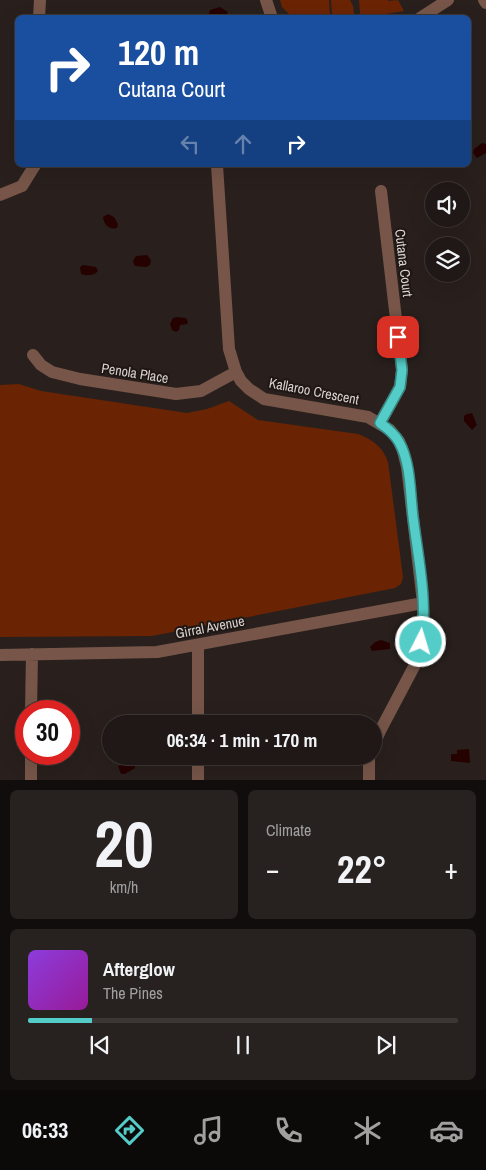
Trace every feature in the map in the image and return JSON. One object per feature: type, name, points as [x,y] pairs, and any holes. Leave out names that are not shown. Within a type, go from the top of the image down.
[{"type":"street","points":[[39,15],[40,0]]},
{"type":"street","points":[[266,0],[271,15]]},
{"type":"street","points":[[425,15],[448,0]]},
{"type":"street","points":[[0,196],[22,186],[34,167]]},
{"type":"street","name":"Kallaroo Crescent","points":[[217,167],[229,349],[236,372],[249,389],[264,399],[284,404],[354,414],[368,417],[380,423],[390,430],[399,441],[407,467],[424,626],[418,659],[382,727]]},
{"type":"street","name":"Cutana Court","points":[[380,423],[400,387],[402,370],[381,191]]},
{"type":"street","name":"Penola Place","points":[[33,355],[41,365],[52,372],[80,379],[176,394],[201,391],[236,372]]},
{"type":"street","name":"Girral Avenue","points":[[0,655],[157,652],[423,603]]},
{"type":"street","points":[[198,645],[198,715]]},
{"type":"street","points":[[31,700],[32,654]]},
{"type":"street","points":[[31,765],[31,780]]},
{"type":"street","points":[[198,765],[198,780]]},
{"type":"street","points":[[369,765],[369,780]]},
{"type":"shaded area","points":[[280,0],[329,0],[330,14],[290,15],[282,7]]},
{"type":"shaded area","points":[[331,0],[350,0],[354,14],[332,14]]},
{"type":"shaded area","points":[[359,0],[398,0],[404,11],[380,15],[360,14]]},
{"type":"shaded area","points":[[220,7],[228,12],[226,15],[211,15],[209,14],[210,10]]},
{"type":"shaded area","points":[[482,143],[486,144],[486,153],[477,158],[473,153],[474,149]]},
{"type":"shaded area","points":[[108,214],[114,217],[118,224],[117,228],[109,228],[104,222],[103,217]]},
{"type":"shaded area","points":[[147,255],[151,260],[150,265],[146,267],[135,266],[133,261],[136,256]]},
{"type":"shaded area","points":[[83,265],[96,267],[98,271],[90,275],[81,274],[80,267]]},
{"type":"shaded area","points":[[173,318],[186,318],[188,322],[187,324],[180,325],[179,330],[176,332],[172,330],[170,324]]},
{"type":"shaded area","points":[[19,384],[41,391],[187,413],[207,409],[229,401],[258,420],[358,434],[368,439],[380,448],[388,462],[403,577],[401,584],[395,588],[152,636],[0,637],[0,385]]},
{"type":"shaded area","points":[[472,413],[477,425],[472,430],[464,421],[464,416]]},
{"type":"shaded area","points":[[381,640],[390,643],[390,649],[372,651],[370,647],[375,642]]},
{"type":"shaded area","points":[[469,749],[470,763],[451,761],[451,754],[457,754],[457,750]]},
{"type":"shaded area","points":[[134,765],[135,768],[125,774],[121,774],[118,766]]},
{"type":"route","points":[[398,337],[402,370],[400,387],[380,423],[390,430],[399,441],[407,467],[423,603],[424,626],[421,642]]}]
